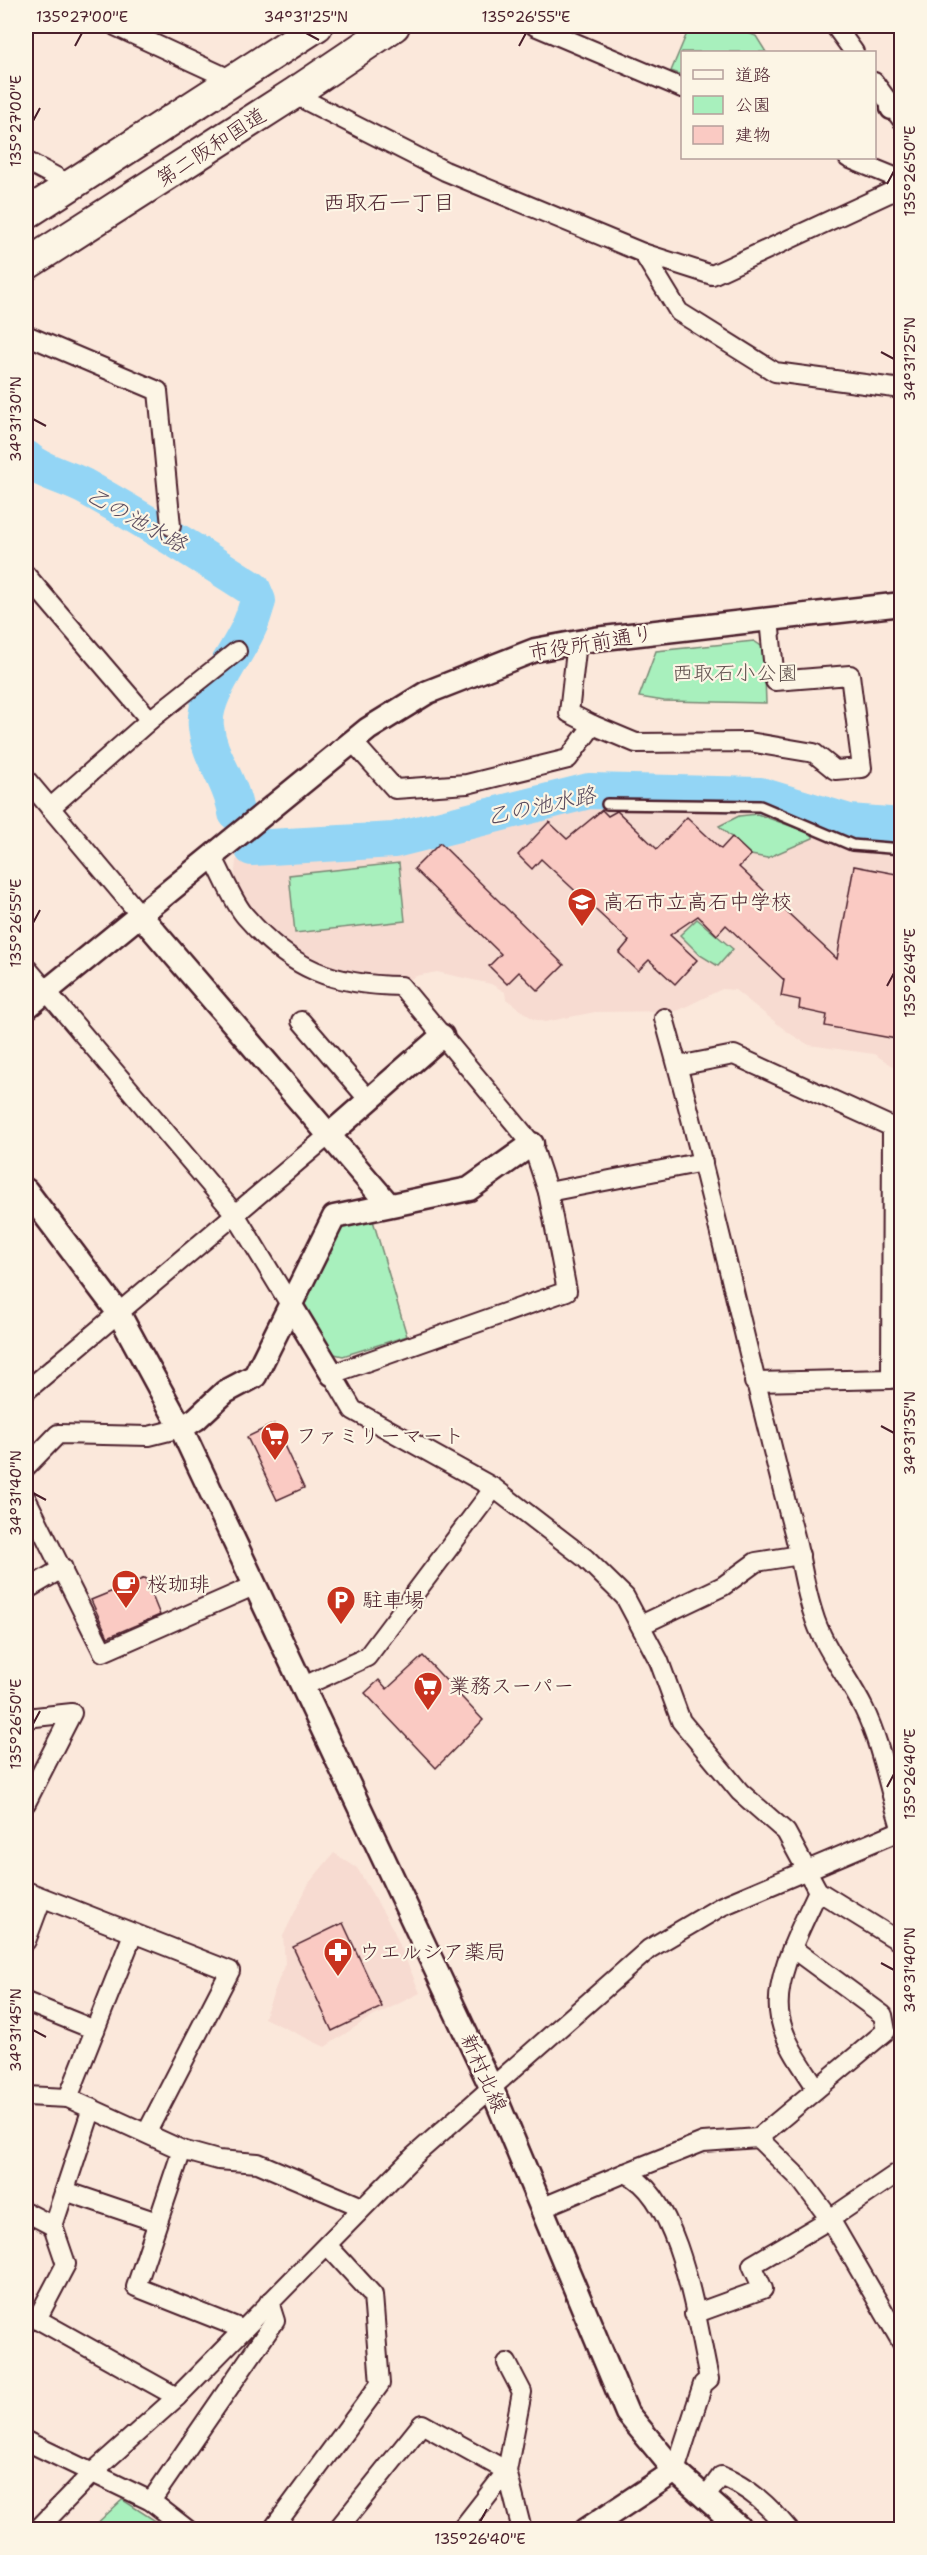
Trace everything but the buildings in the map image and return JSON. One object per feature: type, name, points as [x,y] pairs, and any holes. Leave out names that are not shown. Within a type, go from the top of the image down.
[{"type":"highway","points":[[26,214],[317,26]]},
{"type":"highway","name":"第二阪和国道","points":[[26,265],[293,94],[394,26]]},
{"type":"street","points":[[115,26],[232,80]]},
{"type":"street","points":[[536,26],[681,88]]},
{"type":"street","points":[[835,26],[853,51]]},
{"type":"street","points":[[876,84],[898,110]]},
{"type":"street","points":[[293,94],[445,171],[643,253],[711,275],[902,187]]},
{"type":"street","points":[[850,159],[902,180]]},
{"type":"street","points":[[26,161],[71,185]]},
{"type":"street","points":[[643,253],[679,312],[775,372],[902,389]]},
{"type":"street","points":[[26,335],[158,391],[171,526]]},
{"type":"street","points":[[26,575],[150,720]]},
{"type":"street","name":"市役所前通り","points":[[26,1008],[368,729],[428,692],[525,653],[577,642],[902,604]]},
{"type":"street","points":[[577,642],[569,713],[593,725],[636,743],[749,742],[814,753],[835,770],[862,768],[850,675],[775,681],[769,619]]},
{"type":"street","points":[[50,808],[150,720],[237,651]]},
{"type":"street","points":[[353,741],[395,789],[467,784],[568,759],[593,725]]},
{"type":"street","points":[[26,779],[389,1204]]},
{"type":"street","points":[[212,856],[245,916],[287,955],[325,977],[365,985],[401,986],[531,1144],[548,1192],[567,1291],[332,1374]]},
{"type":"street","points":[[26,967],[235,1214],[353,1410],[494,1488],[585,1558],[625,1597],[659,1661],[681,1721],[740,1792],[786,1832],[818,1891],[902,1943]]},
{"type":"street","points":[[37,2529],[94,2472],[177,2397],[414,2156],[649,1950],[722,1906],[902,1830],[865,1710],[840,1665],[827,1648],[813,1613],[754,1382],[703,1162],[664,1018]]},
{"type":"street","points":[[302,1022],[368,1100]]},
{"type":"street","points":[[26,1391],[329,1135],[442,1036]]},
{"type":"street","points":[[678,1066],[734,1055],[892,1127],[891,1379],[754,1382]]},
{"type":"street","points":[[26,1467],[58,1434],[149,1436],[181,1428],[196,1419],[225,1392],[255,1376],[334,1217],[469,1189],[531,1144]]},
{"type":"street","points":[[548,1192],[703,1162]]},
{"type":"street","name":"新村北線","points":[[26,1190],[118,1312],[181,1428],[492,2089],[627,2413],[675,2471],[704,2499],[742,2529]]},
{"type":"street","points":[[303,1686],[367,1657],[494,1488]]},
{"type":"street","points":[[26,1498],[103,1652],[257,1588]]},
{"type":"street","points":[[641,1625],[723,1586],[756,1562],[800,1555]]},
{"type":"street","points":[[26,1590],[63,1568]]},
{"type":"street","points":[[26,1718],[72,1713],[26,1803]]},
{"type":"street","points":[[816,2087],[796,2059],[779,2017],[781,1984],[792,1948],[818,1891]]},
{"type":"street","points":[[26,1941],[34,1894],[230,1971],[147,2132]]},
{"type":"street","points":[[68,2098],[133,1934]]},
{"type":"street","points":[[541,2208],[703,2142],[758,2138],[816,2087],[886,2031],[883,2015],[792,1948]]},
{"type":"street","points":[[26,2002],[95,2030]]},
{"type":"street","points":[[26,2096],[68,2098],[147,2132],[182,2150],[218,2160],[258,2163],[362,2207]]},
{"type":"street","points":[[92,2108],[53,2226],[66,2264],[31,2317],[177,2397]]},
{"type":"street","points":[[758,2138],[800,2179],[830,2219],[902,2343]]},
{"type":"street","points":[[182,2150],[136,2287],[242,2329]]},
{"type":"street","points":[[694,2314],[763,2289],[752,2265],[830,2219],[902,2170]]},
{"type":"street","points":[[586,2529],[675,2471],[703,2384],[709,2379],[678,2244],[666,2216],[636,2178],[625,2173]]},
{"type":"street","points":[[65,2191],[158,2222]]},
{"type":"street","points":[[26,2212],[53,2226]]},
{"type":"street","points":[[272,2529],[380,2384],[373,2295],[327,2245]]},
{"type":"street","points":[[151,2501],[275,2321],[269,2302]]},
{"type":"street","points":[[507,2363],[522,2392],[507,2471],[522,2529]]},
{"type":"street","points":[[337,2529],[422,2424],[507,2471]]},
{"type":"street","points":[[26,2441],[151,2501],[188,2529]]},
{"type":"street","points":[[461,2529],[507,2471]]},
{"type":"street","points":[[704,2499],[721,2476],[742,2485],[760,2499],[789,2529]]},
{"type":"lane","points":[[607,804],[760,806],[852,845],[902,849]]},
{"type":"shaded area","name":"高石市立高石中学校","points":[[588,794],[759,796],[848,824],[901,830],[901,1071],[874,1054],[809,1045],[789,1033],[735,990],[722,989],[677,1011],[595,1012],[545,1022],[533,1019],[506,999],[505,992],[491,984],[437,972],[416,976],[406,982],[347,979],[271,938],[252,916],[234,883],[236,860],[250,851],[393,841]]},
{"type":"shaded area","points":[[334,1853],[357,1868],[393,1929],[420,1993],[366,2020],[325,2047],[264,2018],[285,1963],[283,1936],[309,1883]]},
{"type":"green space","points":[[690,26],[729,26],[756,36],[765,51],[681,51],[681,75],[671,71]]},
{"type":"green space","name":"西取石小公園","points":[[754,641],[764,648],[766,703],[664,701],[639,697],[656,651]]},
{"type":"green space","points":[[757,814],[813,834],[813,838],[767,858],[751,855],[719,826],[739,816]]},
{"type":"green space","points":[[399,863],[405,921],[295,933],[289,875]]},
{"type":"green space","points":[[697,919],[733,949],[718,966],[700,955],[680,935]]},
{"type":"green space","points":[[372,1217],[407,1336],[343,1356],[330,1353],[301,1304],[336,1233],[350,1223]]},
{"type":"green space","points":[[123,2500],[168,2529],[91,2529]]},
{"type":"waterway","name":"乙の池水路","points":[[26,458],[47,471],[80,484],[108,500],[253,589],[258,601],[252,621],[215,689],[206,715],[211,749],[230,791],[236,813]]},
{"type":"waterway","name":"乙の池水路","points":[[252,848],[394,840],[589,791],[760,795],[849,822],[902,826]]},
{"type":"place","name":"高石市立高石中学校","points":[[582,928]]},
{"type":"place","name":"ファミリーマート","points":[[275,1462]]},
{"type":"place","name":"桜珈琲","points":[[126,1610]]},
{"type":"place","name":"駐車場","points":[[341,1626]]},
{"type":"place","name":"業務スーパー","points":[[428,1712]]},
{"type":"place","name":"ウエルシア薬局","points":[[338,1978]]},
{"type":"district","name":"西取石一丁目","points":[[389,202]]}]
